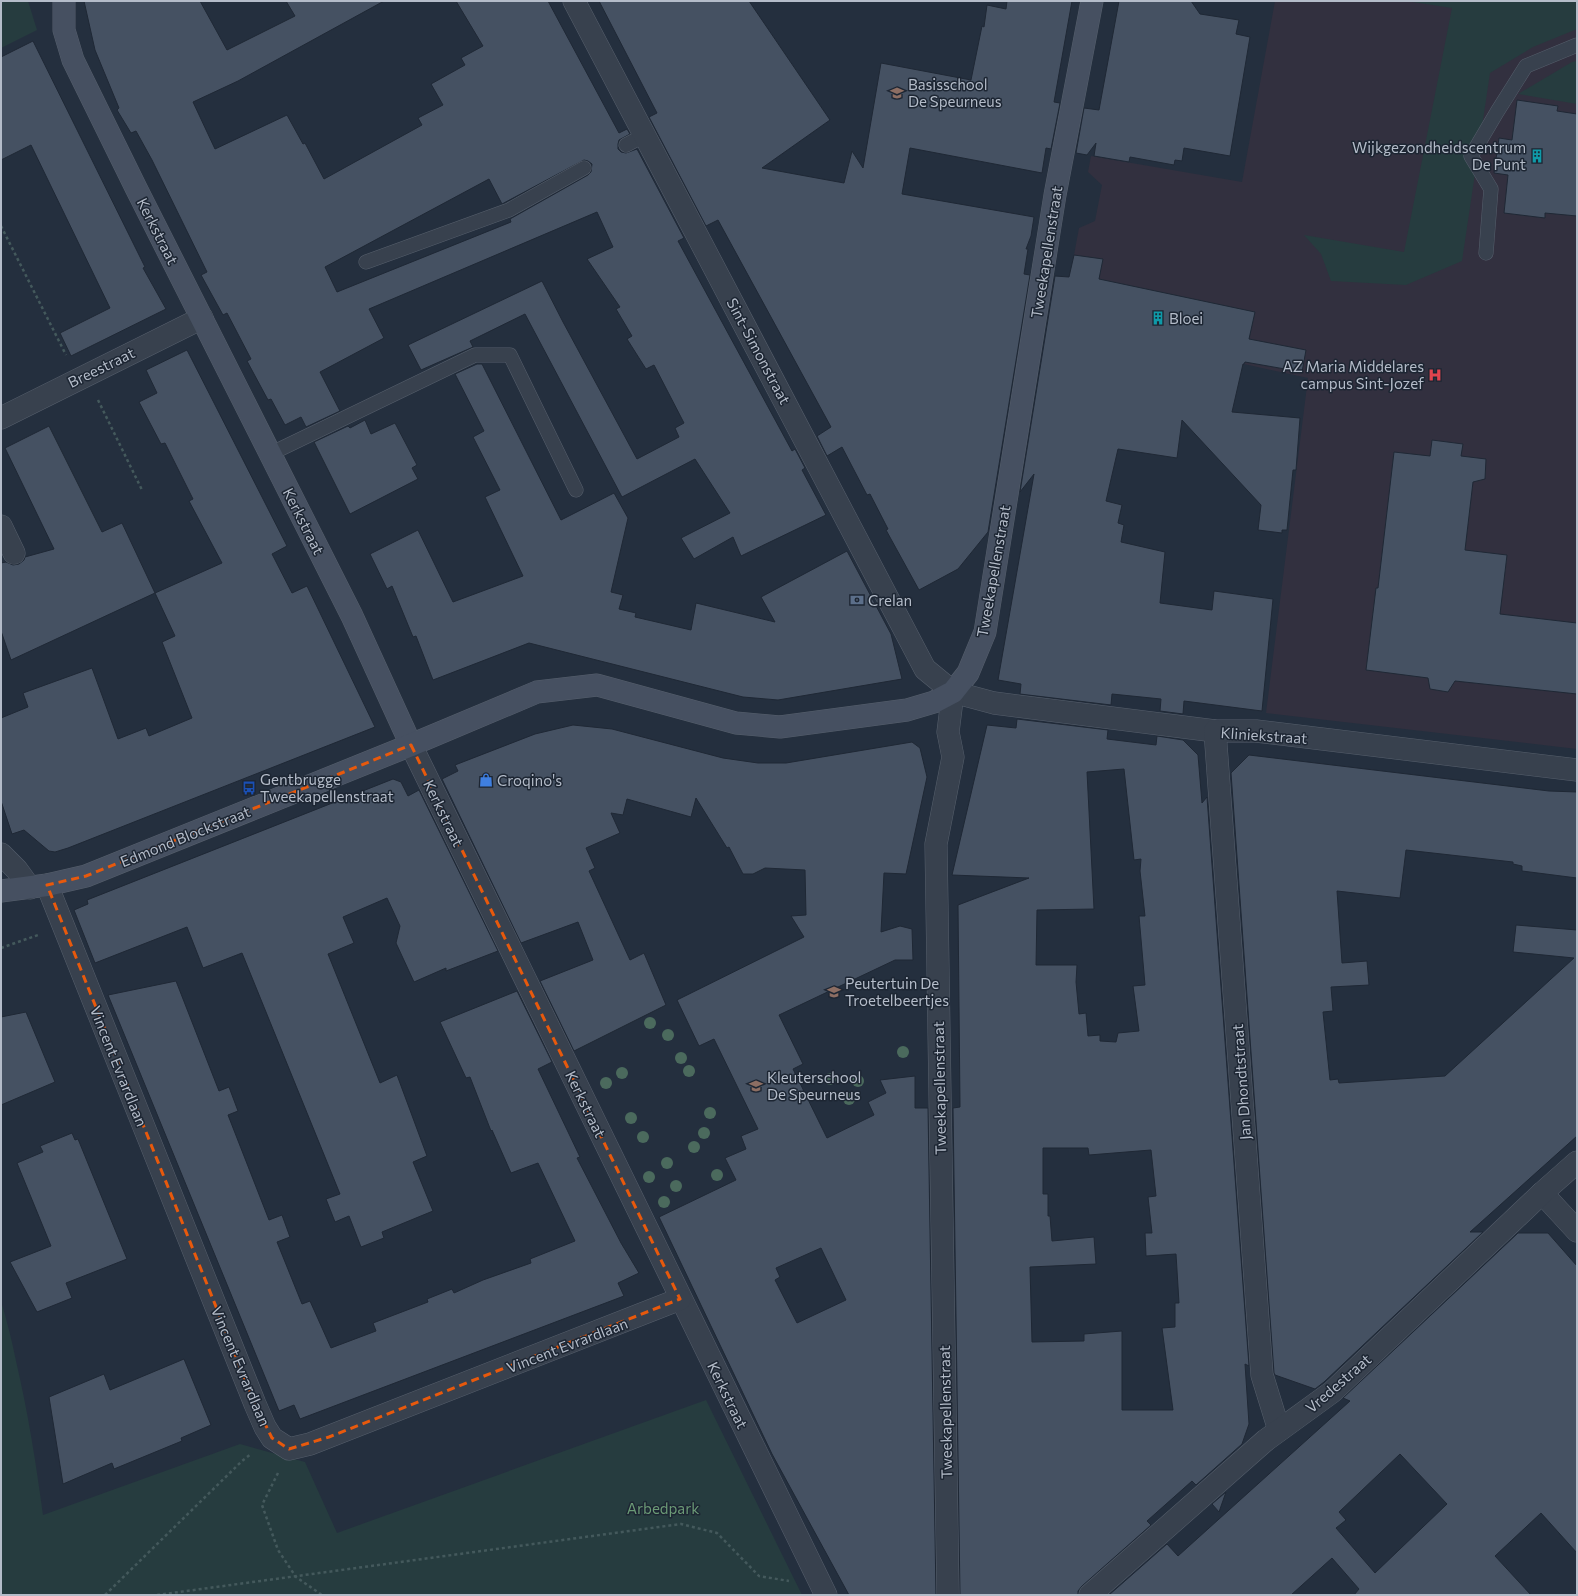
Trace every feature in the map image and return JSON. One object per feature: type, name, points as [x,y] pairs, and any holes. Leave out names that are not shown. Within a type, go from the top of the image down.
[{"type":"street","name":"Kerkstraat","points":[[64,1],[64,30],[73,60],[352,616],[411,745],[680,1299],[824,1591]]},
{"type":"street","name":"Sint-Simonstraat","points":[[574,1],[926,669],[953,692]]},
{"type":"street","name":"Tweekapellenstraat","points":[[948,1595],[936,844],[953,756],[948,732],[953,692],[968,673],[985,632],[1055,195],[1092,1]]},
{"type":"street","name":"Breestraat","points":[[1,418],[82,376],[202,318]]},
{"type":"street","points":[[1,526],[14,553]]},
{"type":"street","name":"Edmond Blockstraat","points":[[1,892],[86,876],[411,745],[537,692],[597,685],[736,723],[780,727],[907,710],[934,702],[953,692]]},
{"type":"street","name":"Kliniekstraat","points":[[953,692],[994,703],[1216,731],[1256,731],[1577,770]]},
{"type":"street","name":"Jan Dhondtstraat","points":[[1216,731],[1262,1375],[1279,1430]]},
{"type":"street","name":"Vincent Evrardlaan","points":[[1,854],[17,870],[39,886],[63,926],[255,1404],[265,1427],[281,1444],[310,1444],[680,1299]]},
{"type":"street","name":"Vredestraat","points":[[1090,1595],[1266,1440],[1332,1392],[1542,1193],[1577,1162]]},
{"type":"street","points":[[1542,1193],[1577,1231]]},
{"type":"lane","points":[[1486,253],[1491,189],[1471,156],[1526,66],[1577,45]]},
{"type":"lane","points":[[626,145],[645,135]]},
{"type":"lane","points":[[366,262],[509,210],[584,168]]},
{"type":"lane","points":[[270,454],[475,355],[510,355],[576,490]]},
{"type":"path","points":[[1,226],[142,490]]},
{"type":"path","points":[[1,948],[63,926]]},
{"type":"path","points":[[281,1444],[262,1505],[278,1550],[296,1577],[322,1595]]},
{"type":"path","points":[[104,1595],[242,1461],[281,1444]]},
{"type":"path","points":[[157,1595],[681,1524],[717,1533],[759,1576],[824,1591]]},
{"type":"highlighted area","points":[[411,745],[680,1299],[329,1437],[289,1449],[272,1438],[255,1404],[47,885],[86,876]]},
{"type":"shaded area","name":"AZ Maria Middelares campus Sint-Jozef","points":[[1275,1],[1577,1],[1577,749],[1266,713],[1308,378],[1244,364],[1255,312],[1099,279],[1103,259],[1074,255],[1079,228],[1095,221],[1102,185],[1088,172],[1091,156],[1242,182]]},
{"type":"green space","points":[[1,1],[28,1],[37,30],[1,48]]},
{"type":"green space","points":[[1406,1],[1577,1],[1577,29],[1533,47],[1490,73],[1462,261],[1406,285],[1331,281],[1321,254],[1304,235],[1404,252],[1452,8]]},
{"type":"green space","points":[[1577,61],[1577,104],[1518,94],[1572,62]]},
{"type":"green space","name":"Arbedpark","points":[[1,1301],[11,1338],[24,1399],[35,1457],[43,1515],[240,1444],[305,1462],[337,1533],[706,1400],[802,1595],[1,1595]]},
{"type":"building","points":[[84,1],[200,1],[227,50],[295,16],[286,1],[384,1],[238,81],[193,102],[215,149],[287,115],[303,144],[305,143],[324,179],[422,125],[418,118],[443,105],[431,84],[465,65],[461,58],[483,46],[456,1],[548,1],[619,133],[627,129],[630,134],[619,140],[618,149],[621,152],[626,153],[637,149],[684,238],[678,241],[792,451],[795,449],[805,468],[802,470],[826,515],[741,556],[733,537],[694,559],[681,538],[730,513],[695,459],[622,497],[525,314],[470,341],[473,347],[421,370],[408,345],[542,281],[637,459],[679,437],[675,428],[684,423],[654,365],[646,369],[627,339],[632,336],[616,309],[620,307],[587,259],[613,247],[597,212],[369,309],[384,338],[320,372],[340,411],[306,427],[301,417],[285,425],[271,399],[268,400],[247,361],[251,359],[227,313],[223,315],[201,275],[207,272],[152,160],[136,131],[131,133],[117,110],[119,108],[95,50]],"holes":[[[584,160],[592,164],[591,172],[588,175],[510,219],[511,222],[337,292],[325,267],[489,179],[502,204]]]},
{"type":"building","points":[[599,1],[749,1],[830,120],[762,168],[844,183],[852,151],[863,168],[881,63],[971,80],[982,26],[984,27],[987,5],[1006,9],[1007,1],[1072,1],[1054,102],[1060,103],[1051,149],[1046,148],[1042,173],[910,148],[902,194],[1034,217],[1031,236],[1026,249],[1028,249],[1024,274],[1030,275],[988,532],[958,569],[919,590],[886,530],[888,529],[870,494],[867,495],[842,447],[827,456],[817,436],[831,427],[718,220],[706,226],[649,117],[657,113]]},
{"type":"building","points":[[1119,1],[1191,1],[1200,14],[1239,20],[1236,34],[1250,37],[1230,156],[1184,148],[1182,161],[1175,160],[1174,165],[1130,157],[1129,162],[1094,156],[1096,143],[1087,155],[1076,153],[1084,108],[1099,110]]},
{"type":"building","points":[[33,41],[145,267],[143,268],[166,309],[71,356],[60,333],[110,308],[31,145],[1,160],[1,57]]},
{"type":"building","name":"Wijkgezondheidscentrum De Punt","points":[[1517,100],[1558,106],[1557,111],[1577,114],[1577,216],[1545,213],[1545,218],[1504,213],[1508,175],[1494,173],[1499,138],[1512,140]]},
{"type":"building","points":[[1074,255],[1103,259],[1099,279],[1255,312],[1249,339],[1306,350],[1302,372],[1245,362],[1243,364],[1232,412],[1300,418],[1296,470],[1293,470],[1287,530],[1282,530],[1282,533],[1258,530],[1261,505],[1182,420],[1177,458],[1118,449],[1106,501],[1122,505],[1118,523],[1124,525],[1121,542],[1165,552],[1160,603],[1212,610],[1214,591],[1273,599],[1262,711],[1184,701],[1183,714],[1160,711],[1161,699],[1112,694],[1111,705],[1020,694],[1021,684],[998,680],[1034,474],[1020,492],[1055,276],[1069,277]]},
{"type":"building","points":[[187,350],[287,546],[272,554],[292,593],[307,586],[375,727],[68,848],[55,852],[49,851],[24,830],[12,834],[1,801],[1,718],[28,707],[23,693],[92,668],[118,739],[146,728],[149,736],[192,718],[162,642],[175,636],[155,593],[222,563],[189,501],[193,499],[165,443],[161,444],[139,402],[157,393],[146,370]]},
{"type":"building","points":[[477,364],[482,364],[561,520],[614,493],[628,518],[611,592],[623,595],[619,609],[636,613],[635,617],[691,630],[696,603],[775,622],[761,597],[847,551],[891,634],[902,679],[778,700],[743,697],[529,643],[433,680],[416,636],[413,637],[392,586],[387,589],[370,554],[418,530],[453,602],[523,576],[485,497],[500,490],[473,437],[484,431],[455,374]]},
{"type":"building","points":[[365,420],[371,434],[395,423],[417,465],[412,468],[418,479],[350,514],[314,442],[348,426],[350,428]]},
{"type":"building","points":[[49,426],[102,532],[122,523],[155,593],[11,660],[1,631],[1,563],[6,562],[13,565],[19,564],[25,557],[54,549],[5,448]]},
{"type":"building","points":[[1432,440],[1463,444],[1461,456],[1486,459],[1485,479],[1473,482],[1465,550],[1507,555],[1500,614],[1577,623],[1577,694],[1455,681],[1448,692],[1430,689],[1428,678],[1366,670],[1376,588],[1378,588],[1394,452],[1430,456]]},
{"type":"building","points":[[1017,719],[1108,730],[1107,739],[1156,745],[1157,736],[1183,740],[1198,755],[1202,803],[1207,797],[1249,1366],[1245,1364],[1249,1424],[1242,1444],[1196,1485],[1192,1481],[1147,1521],[1151,1525],[1082,1586],[1078,1591],[1078,1595],[960,1595],[953,1108],[960,1107],[958,905],[1029,878],[952,875],[987,725],[1016,728]],"holes":[[[1124,769],[1134,860],[1141,859],[1140,871],[1145,916],[1139,916],[1145,985],[1133,986],[1139,1031],[1118,1033],[1116,1042],[1100,1041],[1100,1035],[1088,1036],[1086,1013],[1079,1014],[1076,982],[1077,965],[1036,965],[1037,910],[1094,909],[1087,772]],[[1043,1148],[1088,1148],[1089,1155],[1151,1150],[1156,1196],[1148,1197],[1152,1233],[1145,1233],[1146,1256],[1176,1254],[1179,1303],[1175,1303],[1175,1327],[1162,1328],[1173,1410],[1122,1410],[1122,1331],[1084,1334],[1084,1341],[1032,1342],[1030,1267],[1096,1264],[1094,1237],[1052,1241],[1050,1216],[1048,1216],[1048,1194],[1043,1194]]]},
{"type":"building","points":[[573,725],[612,729],[723,758],[758,763],[786,763],[912,742],[920,748],[927,777],[906,874],[884,873],[881,932],[900,926],[912,929],[913,960],[895,960],[779,1015],[803,1064],[793,1069],[827,1138],[874,1115],[868,1102],[886,1093],[880,1080],[915,1076],[915,1108],[928,1108],[936,1595],[849,1595],[772,1454],[659,1217],[736,1180],[725,1158],[746,1149],[741,1136],[758,1129],[714,1039],[699,1046],[677,1000],[804,937],[791,916],[806,915],[805,870],[765,868],[753,874],[743,874],[729,847],[727,848],[696,798],[691,817],[627,799],[623,815],[611,813],[620,833],[586,848],[595,868],[589,871],[630,960],[644,953],[666,1005],[574,1051],[540,981],[593,960],[578,922],[521,943],[442,779],[458,771],[455,765],[535,734]],"holes":[[[821,1248],[846,1300],[797,1323],[775,1280],[780,1277],[776,1268]]]},
{"type":"building","points":[[1249,755],[1549,791],[1577,792],[1577,878],[1522,871],[1522,866],[1513,864],[1513,862],[1406,850],[1400,898],[1337,891],[1342,963],[1367,961],[1369,985],[1331,987],[1333,1011],[1323,1012],[1330,1080],[1338,1079],[1339,1083],[1445,1076],[1574,958],[1513,952],[1516,925],[1577,930],[1577,1136],[1470,1232],[1483,1232],[1315,1389],[1275,1375],[1274,1373],[1231,773]]},
{"type":"building","points":[[393,779],[401,782],[408,796],[419,790],[498,951],[446,971],[446,968],[414,982],[396,943],[400,926],[387,898],[343,917],[354,943],[328,954],[380,1083],[397,1075],[427,1156],[413,1162],[433,1211],[382,1232],[384,1238],[361,1247],[349,1216],[335,1222],[326,1199],[340,1194],[242,953],[203,968],[187,927],[95,963],[74,910],[88,904],[87,900]]},
{"type":"building","points":[[176,981],[219,1091],[229,1087],[238,1111],[228,1115],[269,1220],[282,1215],[290,1237],[277,1242],[302,1304],[310,1301],[331,1348],[376,1331],[373,1323],[428,1302],[427,1299],[452,1289],[454,1293],[483,1280],[531,1263],[530,1259],[575,1241],[538,1163],[511,1173],[492,1130],[491,1131],[470,1077],[466,1078],[440,1022],[517,991],[552,1062],[538,1069],[580,1157],[577,1158],[621,1243],[639,1273],[618,1283],[624,1296],[300,1419],[294,1405],[279,1411],[108,995]]},
{"type":"building","points":[[26,1012],[55,1082],[1,1105],[1,1017]]},
{"type":"building","points":[[72,1133],[75,1140],[78,1139],[127,1259],[66,1283],[72,1298],[37,1312],[10,1262],[51,1246],[17,1163],[43,1152],[40,1146]]},
{"type":"building","points":[[1518,1233],[1548,1233],[1577,1266],[1577,1553],[1541,1513],[1495,1556],[1531,1595],[1354,1595],[1359,1589],[1332,1558],[1291,1595],[1109,1595],[1167,1544],[1178,1556],[1350,1401],[1343,1398]],"holes":[[[1400,1454],[1447,1504],[1375,1573],[1336,1528],[1346,1520],[1339,1512]]]},
{"type":"building","points":[[184,1359],[211,1425],[181,1438],[182,1441],[114,1469],[112,1463],[63,1484],[49,1397],[104,1374],[110,1390]]},
{"type":"building","points":[[1226,1492],[1219,1512],[1212,1504]]},
{"type":"place","name":"Basisschool De Speurneus","points":[[897,93]]},
{"type":"place","name":"Wijkgezondheidscentrum De Punt","points":[[1537,156]]},
{"type":"place","name":"Bloei","points":[[1158,318]]},
{"type":"place","name":"AZ Maria Middelares campus Sint-Jozef","points":[[1435,375]]},
{"type":"place","name":"Crelan","points":[[857,600]]},
{"type":"place","name":"Croqino's","points":[[486,780]]},
{"type":"place","name":"Gentbrugge Tweekapellenstraat","points":[[249,788]]},
{"type":"place","name":"Peutertuin De Troetelbeertjes","points":[[834,992]]},
{"type":"place","name":"Kleuterschool De Speurneus","points":[[756,1086]]}]
